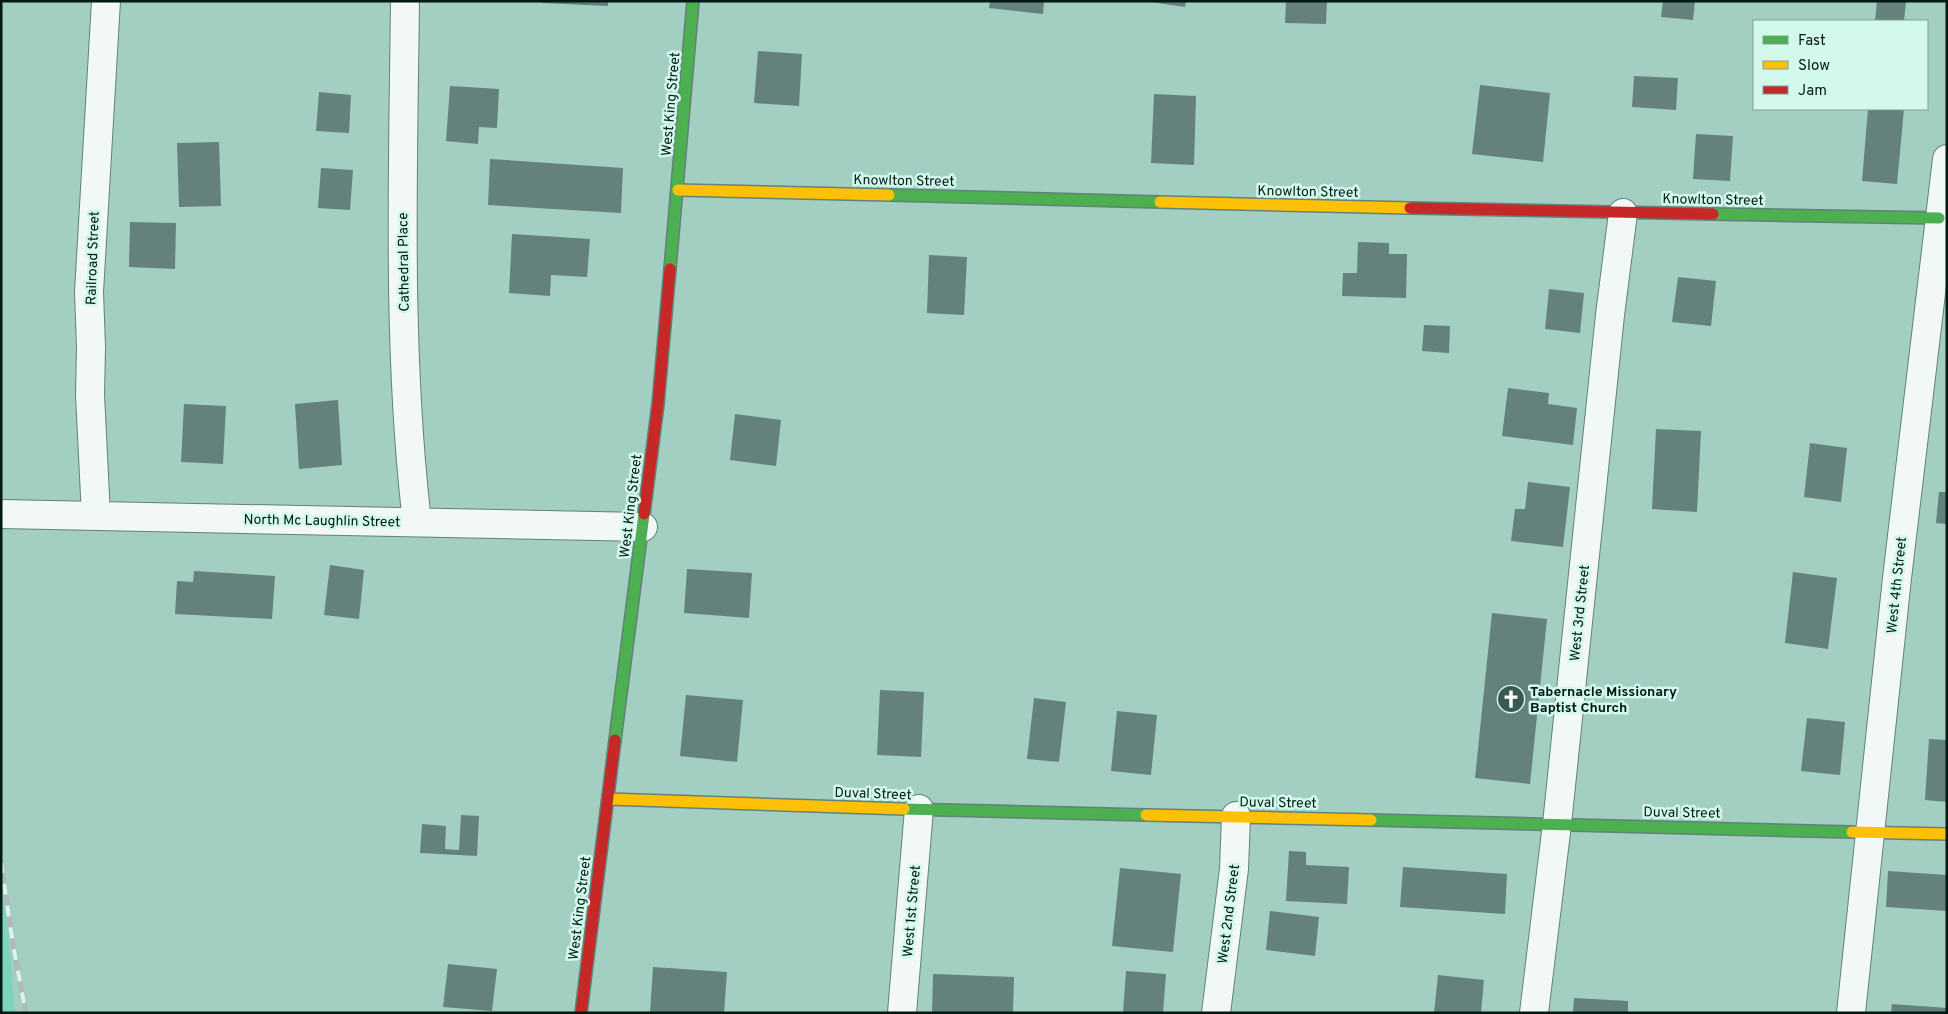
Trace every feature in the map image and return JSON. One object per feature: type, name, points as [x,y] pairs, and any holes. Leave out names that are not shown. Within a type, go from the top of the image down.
[{"type":"street","name":"Railroad Street","points":[[96,516],[90,395],[89,292],[106,1]]},
{"type":"street","name":"Cathedral Place","points":[[405,1],[401,198],[402,278],[410,461],[417,522]]},
{"type":"street","name":"West King Street","points":[[581,1013],[658,404],[693,1]]},
{"type":"street","name":"West 4th Street","points":[[1851,1013],[1868,832],[1947,159]]},
{"type":"street","name":"Knowlton Street","points":[[678,190],[1276,206],[1939,218]]},
{"type":"street","name":"West 3rd Street","points":[[1534,1013],[1558,824],[1610,315],[1624,212]]},
{"type":"street","name":"North Mc Laughlin Street","points":[[1,514],[643,527]]},
{"type":"street","name":"Duval Street","points":[[608,799],[919,809],[1947,834]]},
{"type":"street","name":"West 1st Street","points":[[902,1013],[919,809]]},
{"type":"street","name":"West 2nd Street","points":[[1216,1013],[1234,869],[1236,816]]},
{"type":"green space","points":[[1,852],[15,1013],[1,1013]]},
{"type":"building","points":[[542,1],[608,1],[608,6],[542,3]]},
{"type":"building","points":[[990,1],[1044,1],[1043,14],[989,8]]},
{"type":"building","points":[[1144,1],[1186,1],[1185,7]]},
{"type":"building","points":[[1286,1],[1327,1],[1326,24],[1285,23]]},
{"type":"building","points":[[1663,1],[1695,1],[1693,20],[1661,17]]},
{"type":"building","points":[[1877,1],[1906,1],[1904,20],[1875,20]]},
{"type":"building","points":[[758,51],[802,54],[799,106],[754,103]]},
{"type":"building","points":[[1634,76],[1678,78],[1676,110],[1632,107]]},
{"type":"building","points":[[1480,85],[1550,93],[1543,162],[1472,154]]},
{"type":"building","points":[[450,86],[499,89],[497,128],[479,127],[478,144],[446,141]]},
{"type":"building","points":[[319,92],[351,95],[349,133],[316,131]]},
{"type":"building","points":[[1154,94],[1196,96],[1194,165],[1151,163]]},
{"type":"building","points":[[1868,110],[1904,110],[1897,184],[1862,181]]},
{"type":"building","points":[[1696,134],[1733,136],[1730,181],[1693,179]]},
{"type":"building","points":[[219,142],[221,206],[179,207],[177,143]]},
{"type":"building","points":[[490,159],[623,168],[621,213],[488,205]]},
{"type":"building","points":[[321,168],[353,170],[350,210],[318,208]]},
{"type":"building","points":[[130,222],[176,223],[175,269],[129,267]]},
{"type":"building","points":[[512,234],[590,239],[587,277],[551,275],[550,296],[509,293]]},
{"type":"building","points":[[1358,242],[1389,243],[1389,254],[1407,254],[1406,298],[1342,296],[1343,273],[1357,273]]},
{"type":"building","points":[[929,255],[967,257],[964,315],[927,313]]},
{"type":"building","points":[[1678,277],[1716,281],[1711,326],[1672,322]]},
{"type":"building","points":[[1549,289],[1584,293],[1580,333],[1545,329]]},
{"type":"building","points":[[1424,325],[1450,326],[1449,353],[1422,351]]},
{"type":"building","points":[[1508,388],[1549,393],[1548,404],[1577,408],[1573,445],[1502,436]]},
{"type":"building","points":[[338,400],[342,465],[299,469],[295,404]]},
{"type":"building","points":[[184,404],[226,406],[223,464],[181,462]]},
{"type":"building","points":[[735,414],[781,420],[776,466],[730,460]]},
{"type":"building","points":[[1656,429],[1701,431],[1697,512],[1652,509]]},
{"type":"building","points":[[1810,443],[1847,448],[1841,502],[1804,497]]},
{"type":"building","points":[[1528,482],[1570,487],[1563,547],[1511,541],[1515,509],[1525,509]]},
{"type":"building","points":[[1939,492],[1947,492],[1947,524],[1936,523]]},
{"type":"building","points":[[330,565],[364,570],[359,619],[324,615]]},
{"type":"building","points":[[687,569],[752,573],[749,618],[684,613]]},
{"type":"building","points":[[194,571],[275,576],[272,619],[175,614],[177,581],[193,582]]},
{"type":"building","points":[[1793,572],[1837,578],[1828,649],[1785,643]]},
{"type":"building","name":"Tabernacle Missionary Baptist Church","points":[[1492,613],[1547,619],[1530,784],[1475,778]]},
{"type":"building","points":[[880,690],[924,692],[921,757],[877,755]]},
{"type":"building","points":[[686,695],[743,700],[737,762],[680,756]]},
{"type":"building","points":[[1034,698],[1066,702],[1059,762],[1027,759]]},
{"type":"building","points":[[1117,711],[1157,715],[1151,775],[1111,771]]},
{"type":"building","points":[[1807,718],[1845,722],[1840,775],[1801,771]]},
{"type":"building","points":[[1929,739],[1947,740],[1947,802],[1925,800]]},
{"type":"building","points":[[461,815],[479,816],[477,856],[420,853],[422,824],[446,826],[445,849],[459,850]]},
{"type":"building","points":[[1289,851],[1306,852],[1306,865],[1349,867],[1347,904],[1286,901]]},
{"type":"building","points":[[1403,867],[1507,874],[1505,914],[1400,907]]},
{"type":"building","points":[[1120,868],[1181,874],[1173,952],[1112,946]]},
{"type":"building","points":[[1888,871],[1947,875],[1947,911],[1886,907]]},
{"type":"building","points":[[1270,911],[1319,917],[1315,956],[1266,950]]},
{"type":"building","points":[[448,964],[497,969],[492,1011],[443,1007]]},
{"type":"building","points":[[653,967],[727,972],[724,1013],[650,1013]]},
{"type":"building","points":[[1126,971],[1166,974],[1163,1013],[1123,1013]]},
{"type":"building","points":[[933,974],[1014,977],[1013,1013],[932,1013]]},
{"type":"building","points":[[1438,975],[1484,980],[1481,1013],[1434,1013]]},
{"type":"building","points":[[1574,998],[1628,1001],[1628,1013],[1573,1013]]},
{"type":"building","points":[[1892,1004],[1947,1008],[1947,1013],[1891,1013]]},
{"type":"railway","points":[[1,862],[13,945],[26,1013]]},
{"type":"traffic: fast","points":[[670,269],[693,1]]},
{"type":"traffic: fast","points":[[889,195],[1160,202]]},
{"type":"traffic: fast","points":[[1713,214],[1939,218]]},
{"type":"traffic: fast","points":[[615,740],[644,514]]},
{"type":"traffic: fast","points":[[904,809],[1146,815]]},
{"type":"traffic: fast","points":[[1371,820],[1852,832]]},
{"type":"traffic: slow","points":[[678,190],[889,195]]},
{"type":"traffic: slow","points":[[1160,202],[1410,208]]},
{"type":"traffic: slow","points":[[608,799],[904,809]]},
{"type":"traffic: slow","points":[[1146,815],[1371,820]]},
{"type":"traffic: slow","points":[[1852,832],[1947,834]]},
{"type":"traffic: jam","points":[[1410,208],[1713,214]]},
{"type":"traffic: jam","points":[[644,514],[658,404],[670,269]]},
{"type":"traffic: jam","points":[[581,1013],[615,740]]},
{"type":"place","name":"Tabernacle Missionary Baptist Church","points":[[1511,699]]}]
